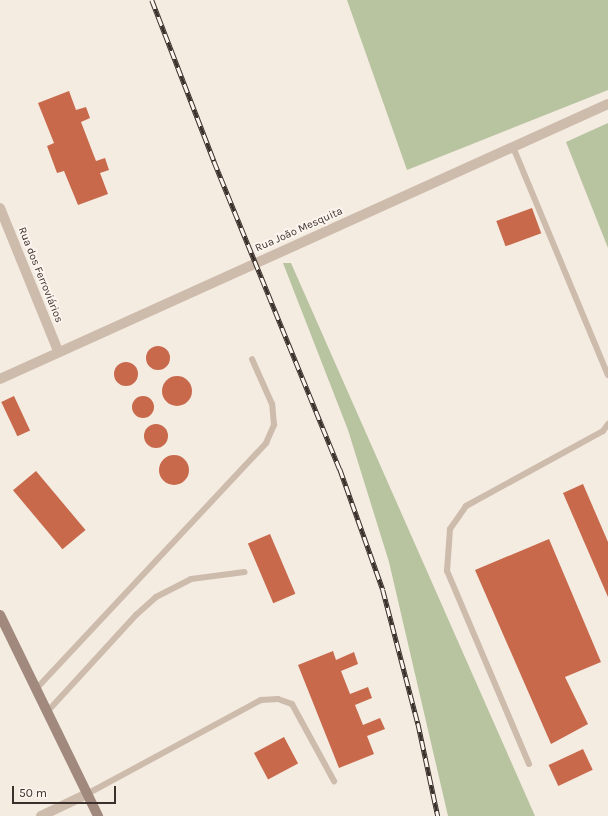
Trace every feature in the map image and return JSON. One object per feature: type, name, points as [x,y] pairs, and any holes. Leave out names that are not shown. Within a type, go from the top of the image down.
[{"type":"main road","points":[[0,615],[98,816]]},
{"type":"street","name":"Rua João Mesquita","points":[[0,379],[58,351],[608,104]]},
{"type":"street","name":"Rua dos Ferroviários","points":[[0,208],[58,351]]},
{"type":"street","points":[[41,816],[87,794]]},
{"type":"lane","points":[[513,146],[608,375]]},
{"type":"lane","points":[[36,689],[266,442],[274,425],[272,404],[252,359]]},
{"type":"lane","points":[[529,764],[447,571],[450,529],[466,506],[603,431],[608,424]]},
{"type":"lane","points":[[47,712],[136,615],[156,597],[191,579],[246,572]]},
{"type":"lane","points":[[87,794],[261,700],[278,699],[292,704],[334,781]]},
{"type":"green space","points":[[347,0],[608,0],[608,90],[407,170]]},
{"type":"green space","points":[[608,123],[608,248],[566,142]]},
{"type":"green space","points":[[283,263],[291,263],[535,816],[448,816],[389,562],[348,430]]},
{"type":"building","points":[[69,91],[76,110],[86,107],[90,118],[81,122],[96,161],[105,158],[109,170],[100,173],[108,194],[78,205],[64,171],[57,173],[47,146],[54,143],[38,103]]},
{"type":"building","points":[[532,208],[541,233],[506,246],[496,221]]},
{"type":"building","points":[[158,346],[166,350],[170,358],[166,366],[158,370],[150,366],[146,358],[150,350]]},
{"type":"building","points":[[126,362],[134,366],[138,374],[134,382],[126,386],[118,382],[114,374],[118,366]]},
{"type":"building","points":[[177,376],[183,377],[191,385],[191,397],[183,405],[177,406],[171,405],[163,397],[162,391],[163,385],[171,377]]},
{"type":"building","points":[[14,396],[30,430],[17,436],[1,402]]},
{"type":"building","points":[[143,396],[151,399],[154,407],[151,415],[143,418],[135,415],[132,407],[135,399]]},
{"type":"building","points":[[156,424],[164,428],[168,436],[164,444],[156,448],[148,444],[144,436],[148,428]]},
{"type":"building","points":[[174,455],[184,460],[189,470],[184,480],[174,485],[164,480],[159,470],[164,460]]},
{"type":"building","points":[[36,471],[85,530],[63,549],[13,490]]},
{"type":"building","points":[[583,484],[608,542],[608,597],[563,493]]},
{"type":"building","points":[[270,534],[295,594],[273,603],[248,543]]},
{"type":"building","points":[[549,539],[601,662],[565,677],[588,724],[551,744],[475,570]]},
{"type":"building","points":[[333,651],[336,660],[354,652],[358,664],[341,671],[350,694],[368,687],[372,698],[355,705],[363,725],[380,718],[385,729],[367,736],[374,754],[339,768],[298,665]]},
{"type":"building","points":[[284,737],[298,763],[268,779],[254,753]]},
{"type":"building","points":[[583,749],[593,770],[558,786],[549,765]]},
{"type":"railway","points":[[152,0],[214,161],[340,469],[383,590],[418,723],[438,816]]}]
